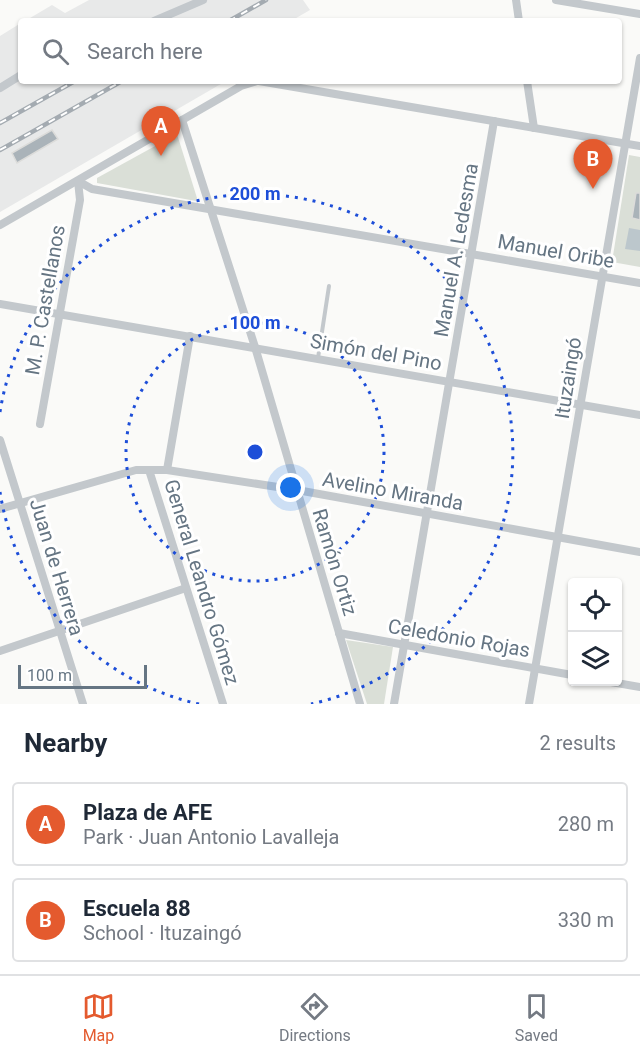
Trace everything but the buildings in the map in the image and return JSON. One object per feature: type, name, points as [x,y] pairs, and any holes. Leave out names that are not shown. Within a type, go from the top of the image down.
[{"type":"street","points":[[161,18],[203,0]]},
{"type":"street","points":[[516,0],[519,18]]},
{"type":"street","points":[[556,0],[640,14]]},
{"type":"street","name":"Ituzaingó","points":[[529,704],[640,58]]},
{"type":"street","points":[[0,88],[18,77]]},
{"type":"street","points":[[0,225],[248,84]]},
{"type":"street","points":[[276,84],[640,146]]},
{"type":"street","points":[[527,84],[534,128]]},
{"type":"street","name":"Ramón Ortiz","points":[[182,120],[255,347],[360,704]]},
{"type":"street","name":"Manuel A. Ledesma","points":[[394,704],[494,121]]},
{"type":"street","name":"Manuel Oribe","points":[[78,181],[92,189],[640,283]]},
{"type":"street","name":"M. P. Castellanos","points":[[40,424],[80,200],[78,181]]},
{"type":"street","name":"Simón del Pino","points":[[0,304],[640,415]]},
{"type":"street","name":"General Leandro Gómez","points":[[167,470],[190,336]]},
{"type":"street","name":"Juan de Herrera","points":[[0,440],[83,704]]},
{"type":"street","name":"Avelino Miranda","points":[[0,509],[136,470],[167,470],[297,490],[640,552]]},
{"type":"street","name":"General Leandro Gómez","points":[[149,470],[223,704]]},
{"type":"street","points":[[0,651],[186,588]]},
{"type":"street","name":"Celedonio Rojas","points":[[339,633],[568,674]]},
{"type":"street","points":[[622,683],[640,687]]},
{"type":"lane","points":[[318,358],[329,286]]},
{"type":"shaded area","points":[[89,0],[303,0],[310,10],[296,18],[30,18],[52,5],[65,13]]},
{"type":"shaded area","points":[[18,25],[18,84],[221,84],[0,212],[0,36]]},
{"type":"shaded area","points":[[177,134],[196,201],[97,183],[97,178]]},
{"type":"shaded area","points":[[629,155],[640,157],[640,267],[612,262]]},
{"type":"shaded area","points":[[629,228],[640,230],[640,251],[625,249]]},
{"type":"shaded area","points":[[346,640],[393,647],[384,704],[367,704]]},
{"type":"railway","points":[[234,18],[266,0]]},
{"type":"railway","points":[[0,123],[70,84]]},
{"type":"railway","points":[[0,150],[117,84]]},
{"type":"place","name":"Plaza de AFE","points":[[161,156]]},
{"type":"place","name":"Escuela 88","points":[[593,189]]}]
